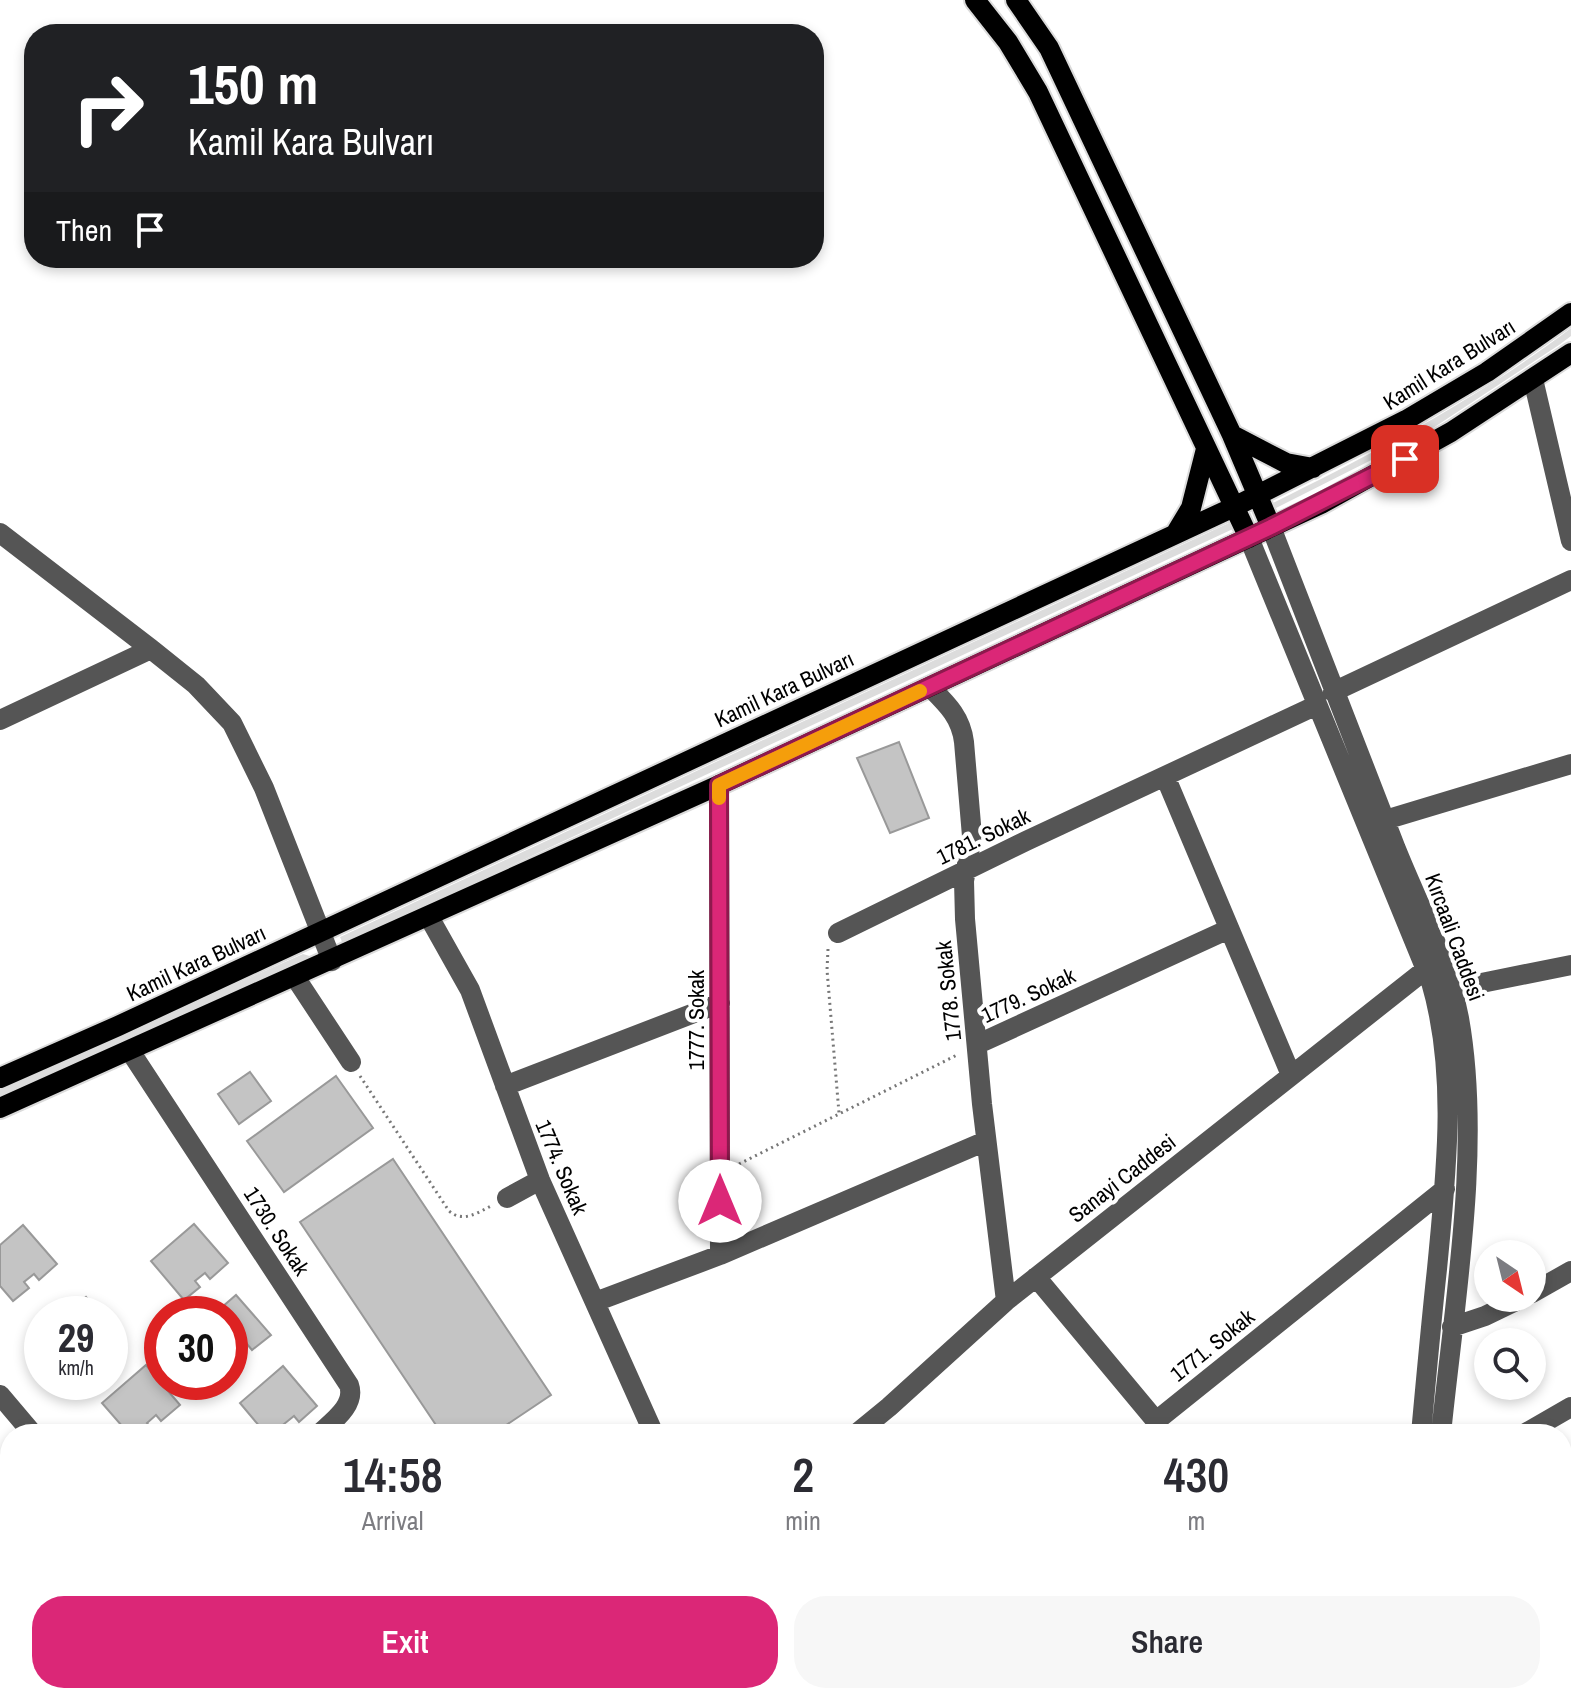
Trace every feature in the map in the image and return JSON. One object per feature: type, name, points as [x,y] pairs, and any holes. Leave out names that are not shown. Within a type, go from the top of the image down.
[{"type":"main road","points":[[975,0],[1008,42],[1038,92],[1249,538]]},
{"type":"main road","points":[[1016,0],[1049,48],[1232,435],[1271,527]]},
{"type":"main road","name":"Kamil Kara Bulvarı","points":[[0,1078],[1259,495],[1452,393],[1571,313]]},
{"type":"main road","points":[[0,1108],[719,785],[1249,538],[1423,448],[1571,353]]},
{"type":"main road","points":[[1232,435],[1286,463],[1313,468]]},
{"type":"main road","points":[[1176,533],[1191,508],[1206,449]]},
{"type":"street","points":[[1533,379],[1571,541]]},
{"type":"street","name":"Kırcaali Caddesi","points":[[1271,527],[1325,698],[1436,998],[1445,1061],[1445,1189],[1422,1424]]},
{"type":"street","points":[[0,533],[196,685],[232,723],[264,788],[332,961]]},
{"type":"street","name":"Kırcaali Caddesi","points":[[1249,538],[1385,820],[1452,989],[1463,1044],[1467,1152],[1442,1424]]},
{"type":"street","name":"1781. Sokak","points":[[838,933],[1571,580]]},
{"type":"street","points":[[0,720],[151,649]]},
{"type":"street","name":"1778. Sokak","points":[[930,687],[951,708],[963,730],[972,836],[964,881],[965,919],[986,1141],[1006,1301]]},
{"type":"street","points":[[1385,820],[1571,764]]},
{"type":"street","points":[[1165,776],[1291,1075]]},
{"type":"street","name":"1777. Sokak","points":[[719,785],[720,1255]]},
{"type":"street","name":"1774. Sokak","points":[[429,917],[470,990],[540,1180],[650,1424]]},
{"type":"street","name":"1779. Sokak","points":[[978,1044],[1229,929]]},
{"type":"street","points":[[1452,989],[1571,965]]},
{"type":"street","name":"Sanayi Caddesi","points":[[868,1424],[1006,1301],[1425,970]]},
{"type":"street","points":[[295,977],[351,1062]]},
{"type":"street","points":[[505,1086],[720,1003]]},
{"type":"street","name":"1730. Sokak","points":[[130,1051],[349,1385],[348,1403],[328,1424]]},
{"type":"street","points":[[595,1302],[720,1255],[986,1141]]},
{"type":"street","points":[[507,1198],[540,1180]]},
{"type":"street","name":"1771. Sokak","points":[[1160,1424],[1445,1189]]},
{"type":"street","points":[[1546,1285],[1571,1271]]},
{"type":"street","name":"1771. Sokak","points":[[1036,1277],[1154,1424]]},
{"type":"street","points":[[1452,1327],[1493,1312]]},
{"type":"street","points":[[0,1395],[25,1424]]},
{"type":"street","points":[[1541,1424],[1571,1407]]},
{"type":"path","points":[[838,933],[830,940],[827,970],[839,1114]]},
{"type":"path","name":"1779. Sokak","points":[[720,1173],[978,1044]]},
{"type":"path","points":[[351,1062],[449,1211],[456,1217],[474,1215],[507,1198]]},
{"type":"shaded area","points":[[1571,328],[1571,336],[1559,345],[1427,432],[1276,508],[1273,503],[1426,423],[1500,378]]},
{"type":"shaded area","points":[[1231,522],[1235,528],[343,944],[340,937]]},
{"type":"shaded area","points":[[303,954],[313,957],[0,1098],[0,1089]]},
{"type":"building","points":[[899,742],[929,818],[890,833],[857,758]]},
{"type":"building","points":[[250,1072],[271,1101],[239,1124],[218,1094]]},
{"type":"building","points":[[336,1076],[373,1128],[284,1192],[247,1141]]},
{"type":"building","points":[[393,1159],[551,1395],[508,1424],[435,1424],[300,1222]]},
{"type":"building","points":[[194,1224],[228,1263],[210,1279],[205,1273],[195,1281],[200,1287],[189,1296],[181,1296],[151,1261]]},
{"type":"building","points":[[23,1225],[57,1264],[39,1280],[34,1274],[24,1282],[29,1288],[13,1301],[0,1286],[0,1245]]},
{"type":"building","points":[[248,1309],[271,1335],[252,1350],[248,1345]]},
{"type":"building","points":[[283,1366],[317,1406],[299,1422],[294,1416],[284,1424],[258,1424],[240,1403],[248,1400],[248,1396]]},
{"type":"building","points":[[144,1367],[144,1400],[176,1400],[180,1405],[161,1421],[156,1415],[148,1424],[120,1424],[102,1403],[105,1400],[128,1400],[128,1381]]},
{"type":"slow traffic","points":[[719,798],[719,785],[920,691]]},
{"type":"route","points":[[720,1201],[719,785],[1321,504],[1405,459]]}]
